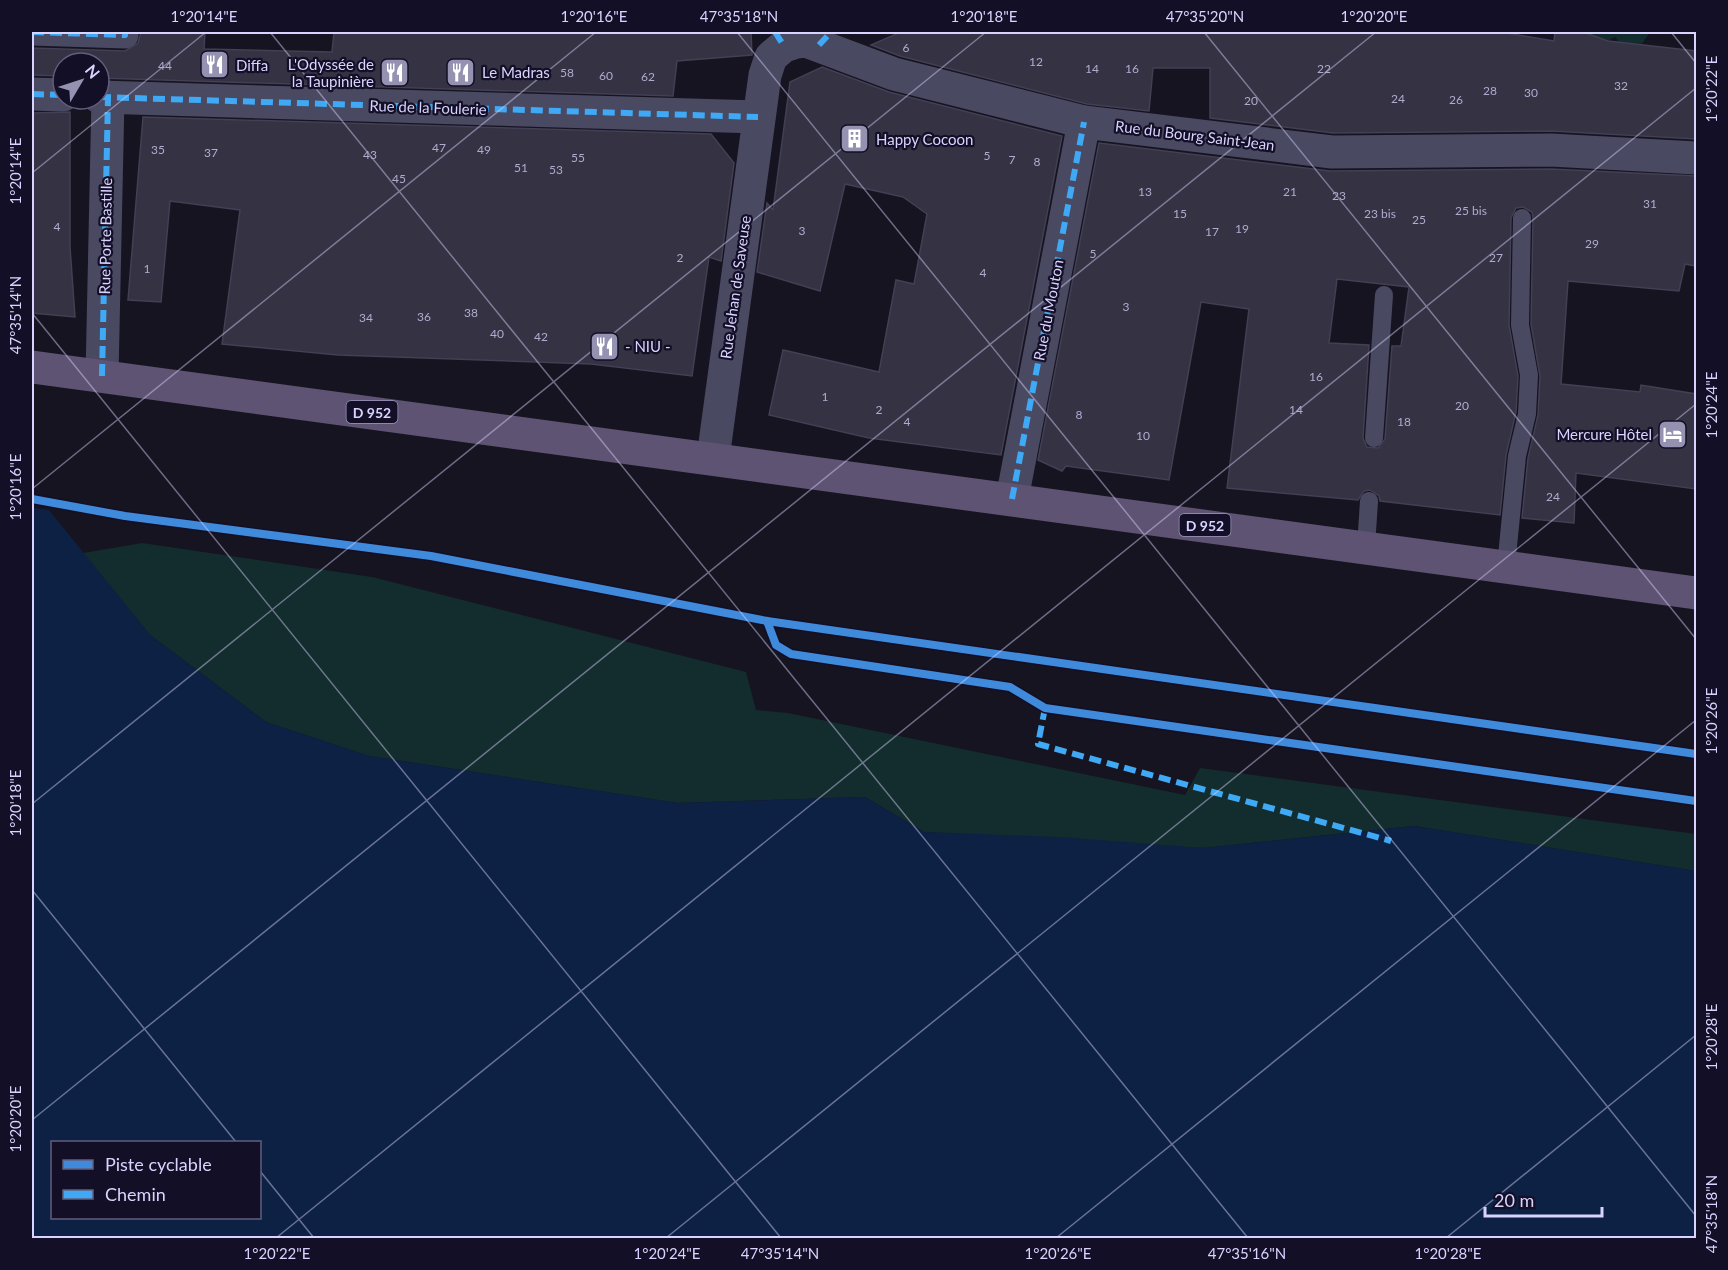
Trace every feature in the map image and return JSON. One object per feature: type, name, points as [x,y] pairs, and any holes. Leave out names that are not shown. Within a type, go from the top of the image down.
[{"type":"main road","name":"D 952","points":[[32,367],[1696,592]]},
{"type":"street","points":[[32,32],[125,33]]},
{"type":"street","name":"Rue du Bourg Saint-Jean","points":[[758,117],[771,57],[780,39],[806,41],[894,74],[1084,122],[1332,152],[1551,150],[1696,158]]},
{"type":"street","points":[[32,94],[51,95]]},
{"type":"street","name":"Rue de la Foulerie","points":[[111,97],[758,117]]},
{"type":"street","name":"Rue Porte Bastille","points":[[102,376],[103,111]]},
{"type":"street","name":"Rue Jehan de Saveuse","points":[[713,458],[758,117]]},
{"type":"street","name":"Rue du Mouton","points":[[1012,499],[1084,122]]},
{"type":"lane","points":[[1506,566],[1517,456],[1527,414],[1528,375],[1520,325],[1522,218]]},
{"type":"lane","points":[[1374,438],[1384,296]]},
{"type":"lane","points":[[1366,547],[1369,501]]},
{"type":"green space","points":[[1583,32],[1650,32],[1642,44],[1619,42],[1615,37],[1608,41]]},
{"type":"green space","points":[[142,543],[372,577],[746,672],[756,710],[788,713],[1185,795],[1200,768],[1696,834],[1696,871],[1414,826],[1203,848],[924,832],[865,797],[678,803],[369,756],[266,722],[150,635],[83,553]]},
{"type":"water","points":[[32,508],[49,510],[150,635],[266,722],[369,756],[678,803],[865,797],[924,832],[1059,837],[1203,848],[1414,826],[1696,871],[1696,1238],[32,1238]]},
{"type":"building","points":[[141,32],[205,32],[204,49],[332,52],[334,32],[751,32],[752,55],[677,61],[673,96],[111,78],[111,51],[51,51],[51,76],[32,75],[32,48],[125,51],[138,43]]},
{"type":"building","points":[[901,32],[1500,32],[1554,41],[1555,32],[1583,32],[1608,41],[1696,51],[1696,139],[1551,131],[1333,133],[1210,118],[1210,68],[1153,68],[1149,111],[1087,104],[900,56],[871,45]]},
{"type":"building","points":[[822,67],[889,92],[1062,136],[1001,455],[869,438],[769,415],[783,350],[879,372],[896,280],[914,284],[927,214],[903,197],[845,184],[820,291],[757,272],[767,203],[773,210],[790,82]]},
{"type":"building","points":[[70,112],[70,247],[75,317],[32,313],[32,113]]},
{"type":"building","points":[[143,117],[711,134],[734,163],[721,261],[709,257],[692,376],[591,364],[338,355],[222,344],[240,210],[170,201],[161,302],[128,300]]},
{"type":"building","points":[[1099,143],[1330,171],[1551,169],[1696,176],[1696,266],[1685,264],[1679,291],[1568,281],[1561,384],[1640,392],[1641,385],[1696,394],[1696,489],[1576,473],[1574,523],[1522,518],[1528,458],[1538,415],[1540,376],[1531,324],[1533,218],[1532,212],[1523,207],[1516,208],[1511,218],[1509,325],[1518,376],[1516,412],[1506,455],[1500,515],[1380,501],[1379,496],[1370,490],[1364,491],[1358,500],[1227,488],[1249,309],[1201,302],[1169,480],[1066,466],[1062,471],[1038,460]],"holes":[[[1337,279],[1409,287],[1401,346],[1392,346],[1385,439],[1378,448],[1367,447],[1363,438],[1369,345],[1329,343]]]},
{"type":"marked path","points":[[32,32],[125,35],[125,32]]},
{"type":"marked path","points":[[775,32],[784,46]]},
{"type":"marked path","points":[[819,45],[831,32]]},
{"type":"marked path","points":[[32,94],[51,95]]},
{"type":"marked path","points":[[111,97],[758,117]]},
{"type":"marked path","points":[[102,376],[108,111]]},
{"type":"marked path","points":[[1012,499],[1084,122]]},
{"type":"marked path","points":[[1045,708],[1038,744],[1391,841]]},
{"type":"cycle path","points":[[32,499],[125,516],[431,556],[767,621],[1696,754]]},
{"type":"cycle path","points":[[767,621],[776,645],[791,654],[1010,687],[1045,708],[1696,801]]},
{"type":"place","name":"Diffa","points":[[215,65]]},
{"type":"place","name":"Le Madras","points":[[461,72]]},
{"type":"place","name":"L'Odyssée de la Taupinière","points":[[395,73]]},
{"type":"place","name":"Happy Cocoon","points":[[855,139]]},
{"type":"place","name":"‑ NIU ‑","points":[[604,346]]},
{"type":"place","name":"Mercure Hôtel","points":[[1673,434]]}]
